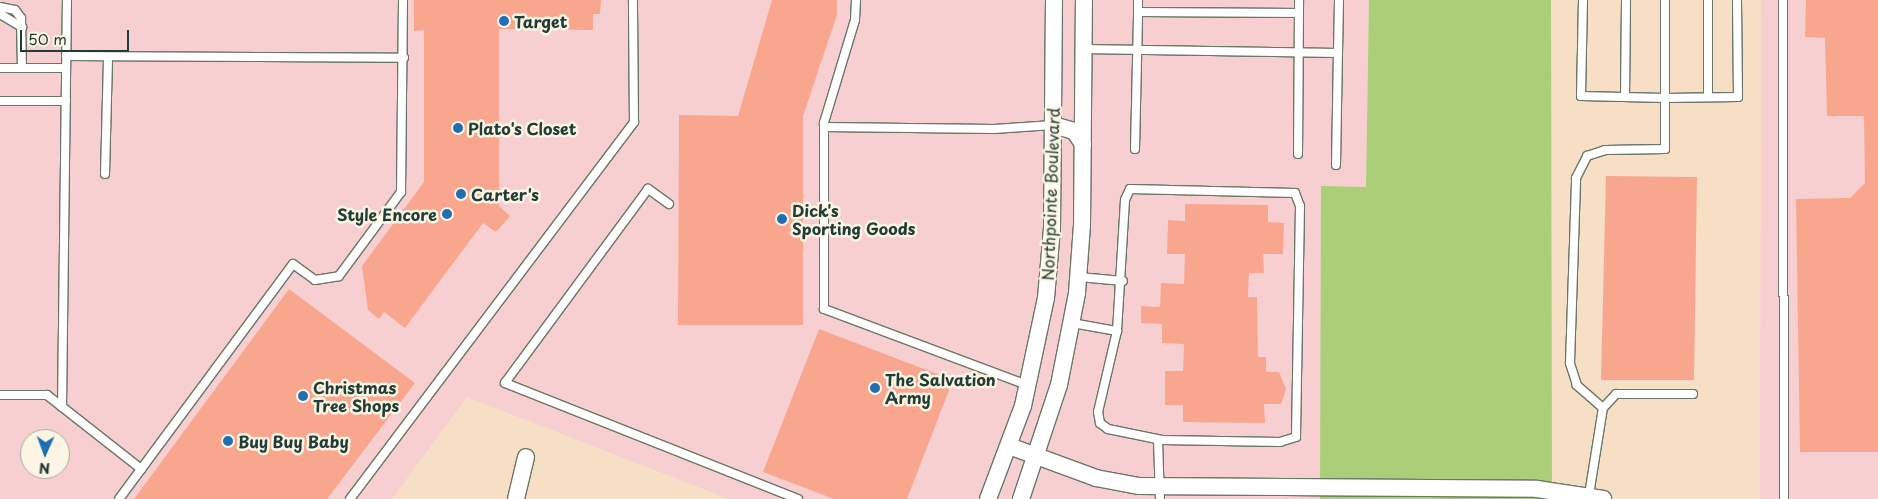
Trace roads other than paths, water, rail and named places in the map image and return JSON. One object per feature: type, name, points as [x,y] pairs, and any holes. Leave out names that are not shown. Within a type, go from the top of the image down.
[{"type":"street","name":"Northpointe Boulevard","points":[[988,499],[1009,446],[1028,386],[1050,261],[1054,0]]},
{"type":"street","name":"Northpointe Boulevard","points":[[1021,499],[1037,457],[1072,323],[1079,277],[1083,144],[1084,0]]},
{"type":"street","points":[[1053,125],[1074,131],[1083,144]]},
{"type":"street","points":[[1009,446],[1109,481],[1159,493],[1537,489],[1596,497]]},
{"type":"street","points":[[516,499],[526,456]]},
{"type":"lane","points":[[62,407],[67,0]]},
{"type":"lane","points":[[119,499],[293,264],[315,280],[339,276],[401,192],[404,0]]},
{"type":"lane","points":[[350,499],[634,122],[633,0]]},
{"type":"lane","points":[[856,0],[855,20],[824,127],[824,309],[1028,386]]},
{"type":"lane","points":[[1135,149],[1138,0]]},
{"type":"lane","points":[[1298,154],[1299,0]]},
{"type":"lane","points":[[1336,165],[1339,0]]},
{"type":"lane","points":[[1583,0],[1581,96],[1665,98],[1738,97],[1737,0]]},
{"type":"lane","points":[[1625,97],[1626,0]]},
{"type":"lane","points":[[1603,408],[1577,385],[1570,363],[1576,178],[1587,156],[1605,150],[1665,149],[1665,0]]},
{"type":"lane","points":[[1708,0],[1708,96]]},
{"type":"lane","points":[[1783,0],[1784,499]]},
{"type":"lane","points":[[0,7],[18,12],[22,27],[22,68]]},
{"type":"lane","points":[[1138,12],[1299,13]]},
{"type":"lane","points":[[0,14],[22,27]]},
{"type":"lane","points":[[1083,48],[1338,53]]},
{"type":"lane","points":[[66,56],[404,58]]},
{"type":"lane","points":[[105,174],[108,57]]},
{"type":"lane","points":[[0,68],[66,68]]},
{"type":"lane","points":[[0,101],[66,101]]},
{"type":"lane","points":[[824,127],[994,129],[1053,125]]},
{"type":"lane","points":[[669,204],[648,189],[506,383],[798,499]]},
{"type":"lane","points":[[1130,190],[1288,190],[1299,200],[1296,437],[1280,442],[1158,440],[1100,423],[1098,412],[1117,331],[1123,281],[1125,200],[1130,190]]},
{"type":"lane","points":[[1079,277],[1123,281]]},
{"type":"lane","points":[[1072,323],[1117,331]]},
{"type":"lane","points":[[1596,497],[1603,408],[1616,394],[1693,394]]},
{"type":"lane","points":[[0,395],[46,395],[142,469]]},
{"type":"lane","points":[[1158,440],[1159,493]]},
{"type":"place","name":"Target","points":[[504,21]]},
{"type":"place","name":"Plato's Closet","points":[[458,128]]},
{"type":"place","name":"Carter's","points":[[461,194]]},
{"type":"place","name":"Style Encore","points":[[447,214]]},
{"type":"place","name":"Dick's Sporting Goods","points":[[782,219]]},
{"type":"place","name":"The Salvation Army","points":[[875,388]]},
{"type":"place","name":"Christmas Tree Shops","points":[[303,396]]},
{"type":"place","name":"Buy Buy Baby","points":[[228,441]]}]
